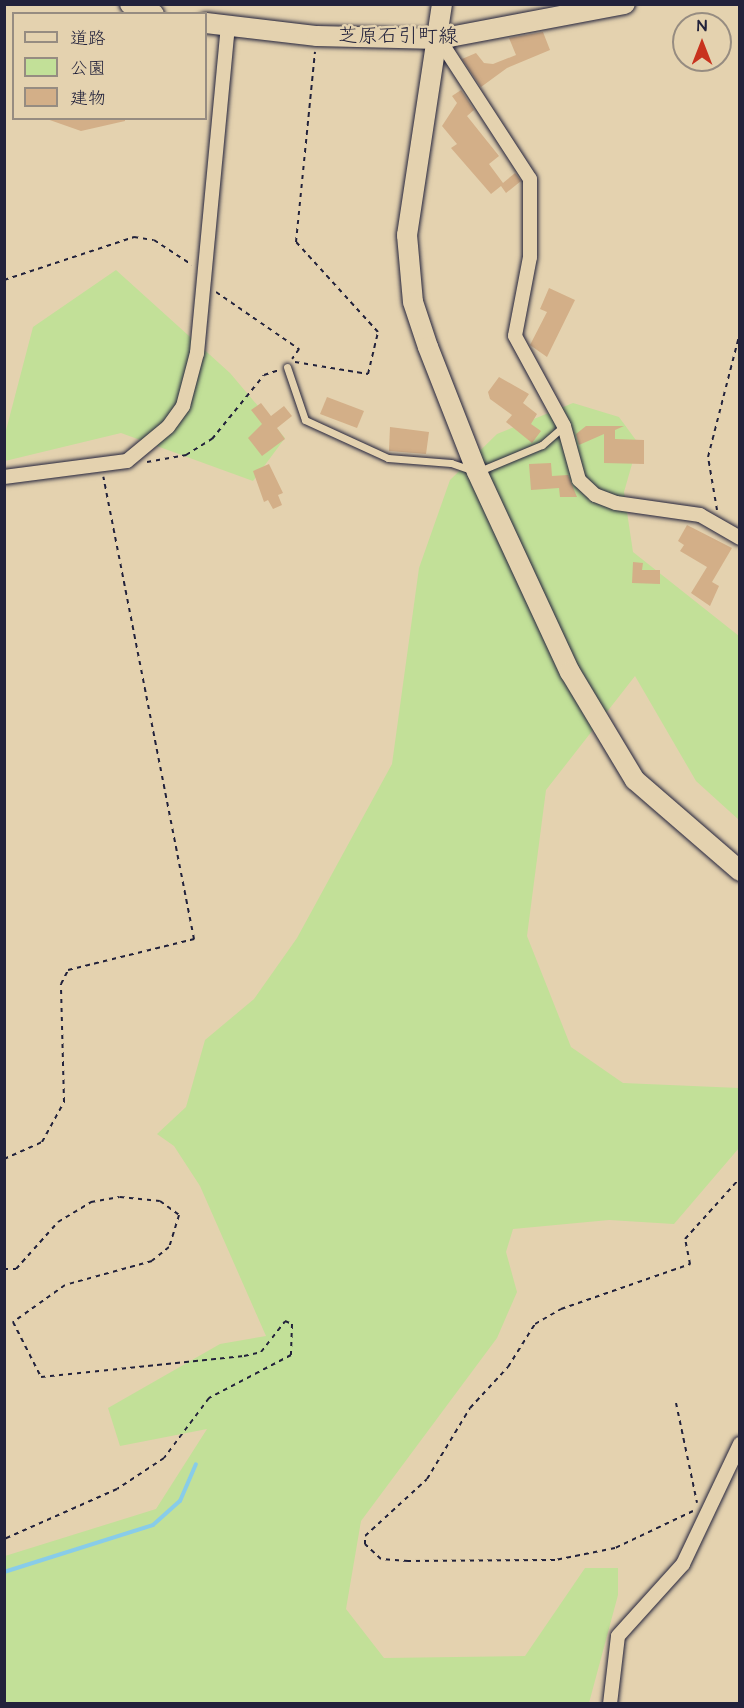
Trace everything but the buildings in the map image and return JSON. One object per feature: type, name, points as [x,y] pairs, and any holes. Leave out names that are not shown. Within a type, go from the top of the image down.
[{"type":"street","points":[[130,4],[149,12]]},
{"type":"street","points":[[442,4],[439,39],[408,246],[413,302],[477,472],[570,672],[634,780],[740,871]]},
{"type":"street","name":"芝原石引町線","points":[[207,23],[317,36],[439,39],[625,4]]},
{"type":"street","points":[[4,477],[127,460],[168,428],[183,406],[197,352],[228,26]]},
{"type":"street","points":[[439,39],[530,178],[530,257],[515,336],[564,426],[579,480],[595,495],[700,514],[740,538]]},
{"type":"street","points":[[610,1704],[618,1636],[682,1564],[740,1444]]},
{"type":"lane","points":[[287,367],[305,420],[317,429],[388,458],[451,463],[477,472],[542,445],[564,426]]},
{"type":"path","points":[[127,460],[156,463],[186,455],[212,439],[264,375],[300,360],[368,374],[378,332],[296,242],[317,36]]},
{"type":"path","points":[[4,280],[134,237],[172,249],[202,281],[299,349],[287,367]]},
{"type":"path","points":[[700,514],[718,510],[708,457],[740,332]]},
{"type":"path","points":[[4,1159],[42,1142],[64,1102],[61,984],[68,970],[194,939],[100,465]]},
{"type":"path","points":[[676,1403],[698,1508],[615,1548],[555,1560],[408,1561],[381,1559],[365,1544],[365,1536],[427,1479],[464,1416],[508,1367],[535,1324],[561,1309],[690,1264],[685,1239],[740,1178]]},
{"type":"path","points":[[4,1269],[16,1269],[58,1222],[91,1202],[120,1197],[160,1201],[179,1215],[169,1247],[152,1261],[65,1285],[13,1322],[41,1377],[244,1356],[261,1352],[285,1321],[292,1324],[291,1355],[208,1398],[164,1458],[117,1489],[4,1539]]},
{"type":"green space","points":[[116,270],[230,373],[285,438],[253,481],[121,433],[5,461],[4,438],[33,327]]},
{"type":"green space","points":[[573,403],[619,417],[638,443],[624,492],[633,552],[739,636],[739,820],[696,781],[635,676],[546,790],[527,936],[571,1047],[623,1083],[739,1088],[739,1148],[674,1224],[609,1220],[513,1229],[506,1252],[517,1292],[497,1338],[361,1521],[346,1609],[384,1658],[525,1656],[585,1568],[618,1568],[618,1595],[589,1703],[5,1704],[5,1556],[156,1509],[207,1429],[120,1446],[108,1408],[220,1344],[266,1336],[200,1186],[174,1146],[157,1134],[186,1107],[205,1040],[254,999],[297,938],[392,764],[419,568],[450,480],[497,434]]},
{"type":"waterway","points":[[4,1572],[153,1525],[180,1501],[196,1464]]}]
